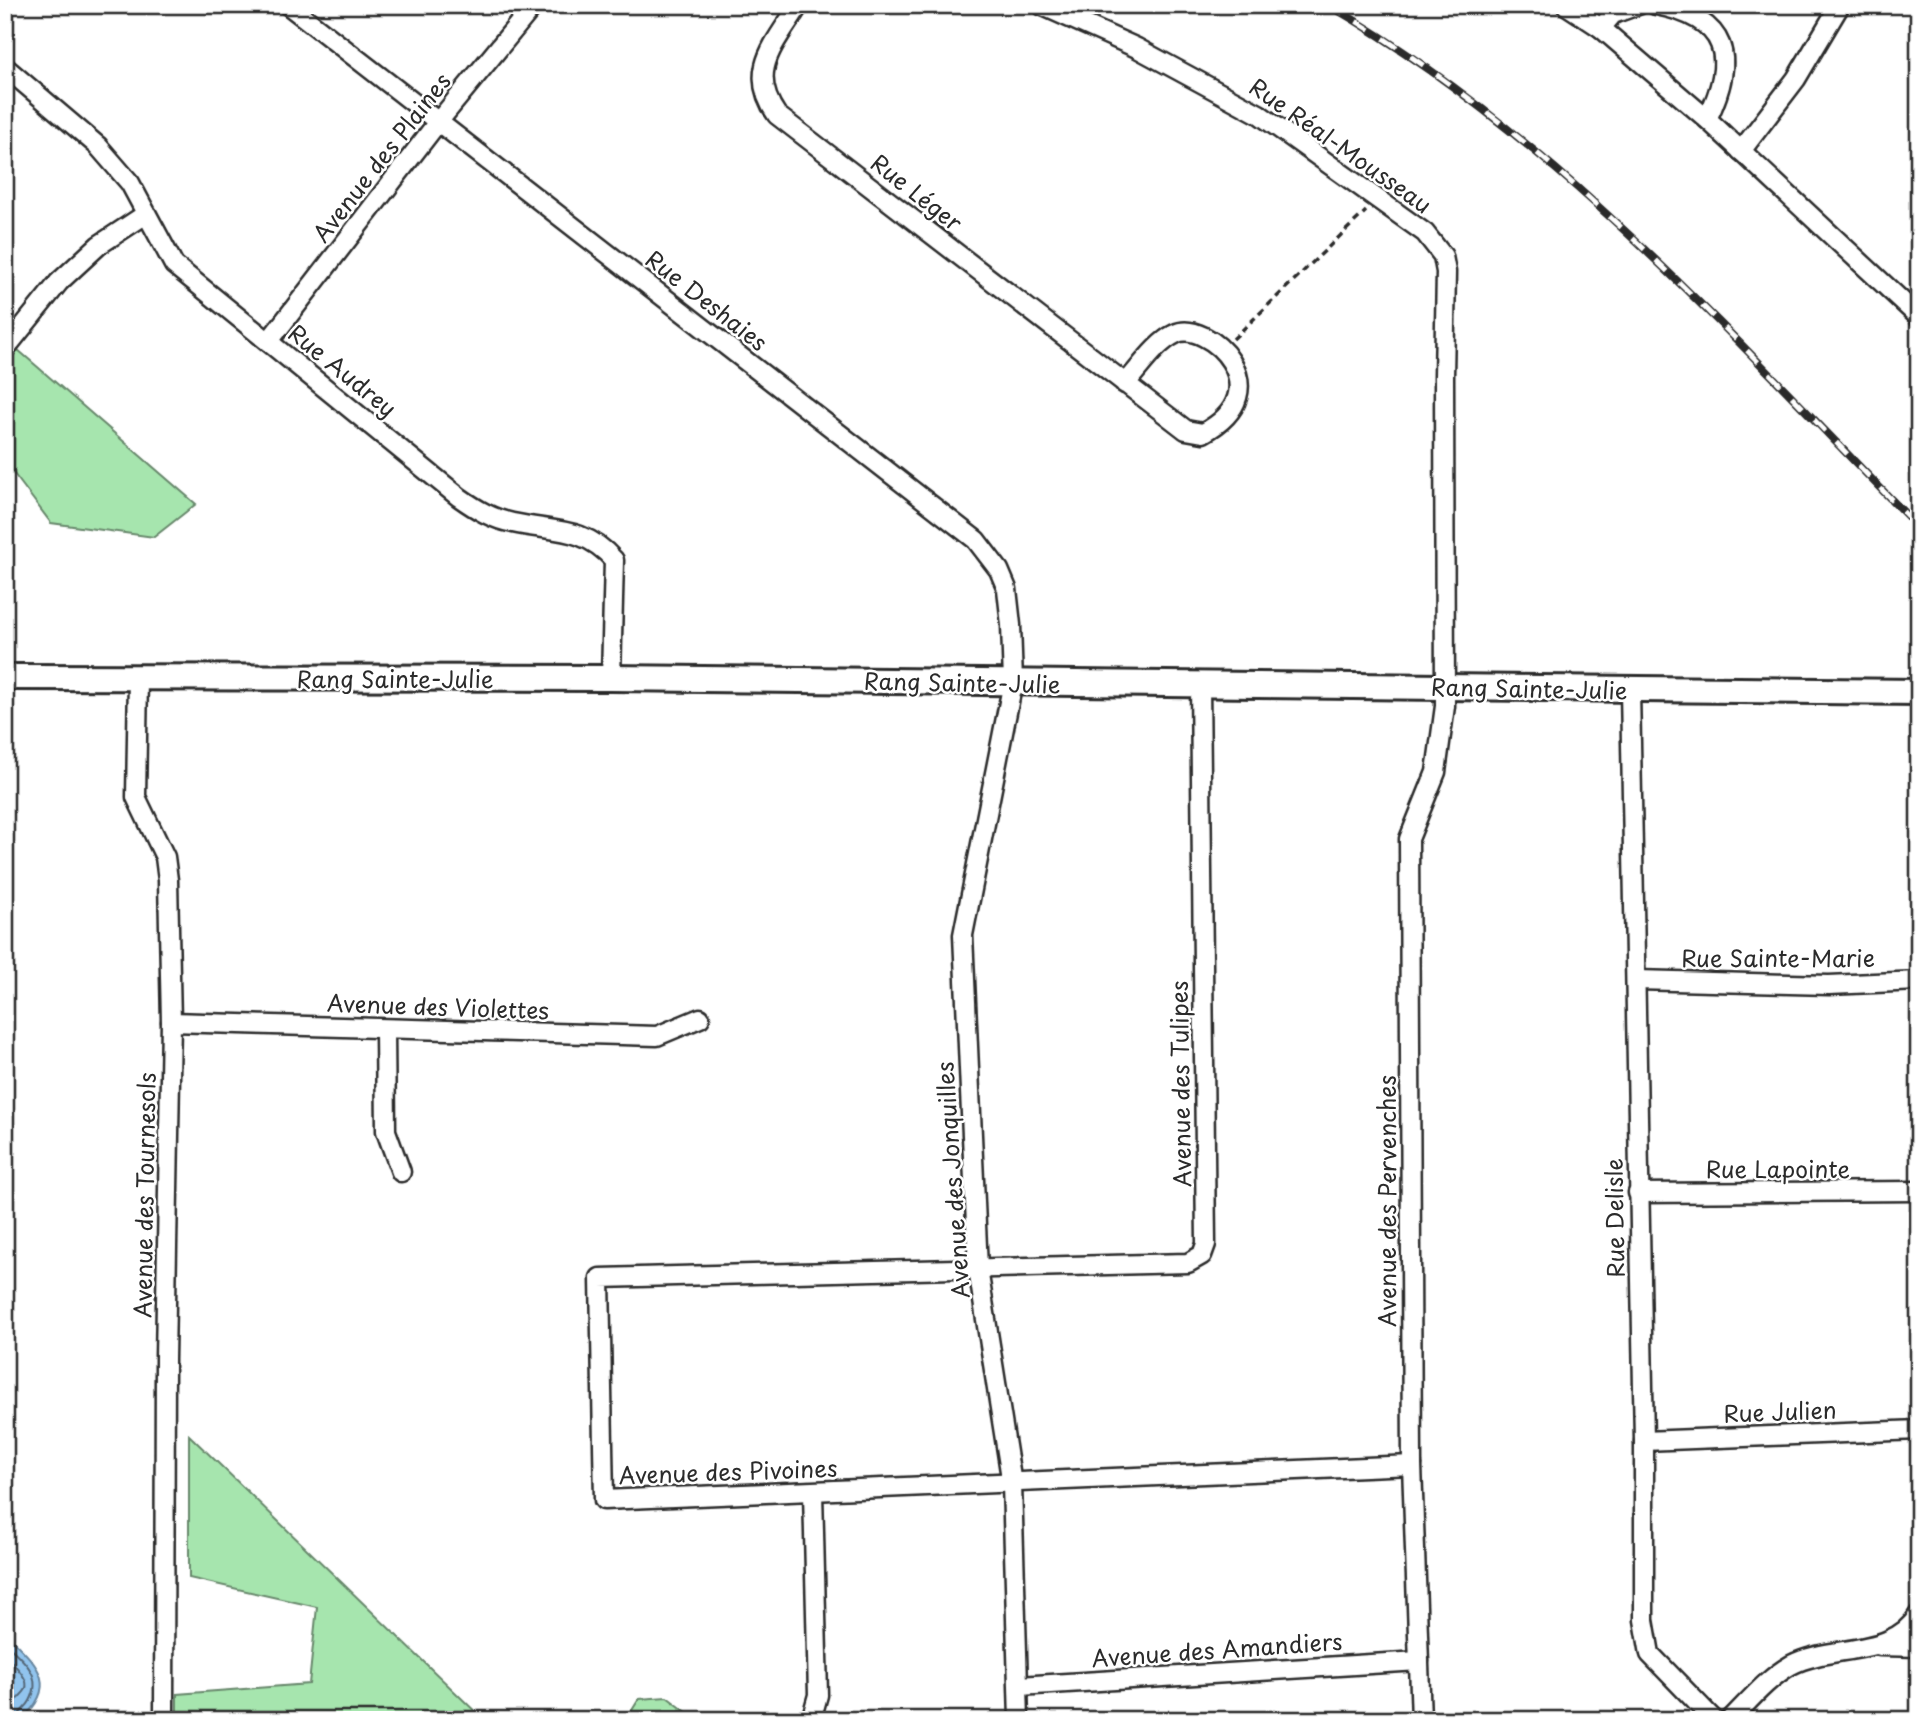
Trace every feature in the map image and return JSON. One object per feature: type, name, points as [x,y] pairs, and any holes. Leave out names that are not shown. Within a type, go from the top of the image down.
[{"type":"street","name":"Rue Deshaies","points":[[288,5],[976,540],[999,570],[1007,589],[1013,682]]},
{"type":"street","name":"Avenue des Plaines","points":[[269,341],[438,122],[534,5]]},
{"type":"street","name":"Rue Léger","points":[[799,5],[764,63],[761,75],[764,91],[777,115],[1125,384],[1186,430],[1203,433],[1229,417],[1237,404],[1239,373],[1234,362],[1221,350],[1191,331],[1177,332],[1125,384]]},
{"type":"street","name":"Rue Réal-Mousseau","points":[[1041,5],[1136,48],[1259,114],[1379,198],[1436,244],[1443,256],[1447,272],[1444,376],[1446,687]]},
{"type":"street","points":[[1566,5],[1601,28],[1707,119],[1919,317]]},
{"type":"street","points":[[1601,28],[1613,14],[1638,5]]},
{"type":"street","points":[[1656,5],[1684,10],[1707,27],[1724,51],[1722,89],[1707,119]]},
{"type":"street","points":[[1741,151],[1796,79],[1840,5]]},
{"type":"street","name":"Rue Audrey","points":[[5,67],[98,146],[130,183],[174,265],[482,514],[513,523],[575,532],[600,544],[614,560],[611,678]]},
{"type":"street","points":[[7,344],[59,282],[99,245],[146,214]]},
{"type":"street","name":"Rang Sainte-Julie","points":[[5,677],[611,678],[1919,692]]},
{"type":"street","name":"Avenue des Tournesols","points":[[138,678],[136,797],[164,857],[168,880],[171,1022],[165,1359],[164,1720]]},
{"type":"street","name":"Avenue des Jonquilles","points":[[1013,682],[963,935],[978,1269],[1012,1484],[1019,1720]]},
{"type":"street","name":"Avenue des Tulipes","points":[[978,1269],[1188,1263],[1196,1261],[1204,1252],[1200,684]]},
{"type":"street","name":"Avenue des Pervenches","points":[[1420,1720],[1412,1465],[1409,839],[1436,772],[1446,687]]},
{"type":"street","name":"Rue Delisle","points":[[1630,689],[1644,1441],[1644,1620],[1650,1654],[1714,1720]]},
{"type":"street","name":"Rue Sainte-Marie","points":[[1636,980],[1829,985],[1919,981]]},
{"type":"street","name":"Avenue des Violettes","points":[[171,1022],[656,1036],[700,1018]]},
{"type":"street","points":[[385,1030],[386,1131],[401,1172]]},
{"type":"street","name":"Rue Lapointe","points":[[1638,1193],[1919,1191]]},
{"type":"street","name":"Avenue des Pivoines","points":[[978,1269],[600,1278],[604,1500],[1412,1465]]},
{"type":"street","name":"Rue Julien","points":[[1644,1441],[1919,1430]]},
{"type":"street","points":[[811,1720],[818,1695],[813,1492]]},
{"type":"street","points":[[1730,1720],[1791,1665],[1824,1652],[1885,1643],[1901,1633],[1919,1614]]},
{"type":"street","points":[[1872,1646],[1919,1647]]},
{"type":"street","name":"Avenue des Amandiers","points":[[1019,1686],[1419,1661]]},
{"type":"path","points":[[1221,350],[1379,198]]},
{"type":"green space","points":[[10,343],[196,504],[154,537],[51,523],[5,462],[5,349]]},
{"type":"green space","points":[[189,1435],[484,1720],[177,1720],[177,1694],[309,1684],[317,1607],[189,1578]]},
{"type":"green space","points":[[667,1697],[697,1720],[626,1720],[639,1699]]},
{"type":"water","points":[[5,1633],[34,1664],[42,1684],[40,1695],[33,1707],[21,1720],[5,1720]]},
{"type":"railway","points":[[1329,5],[1412,57],[1491,116],[1567,179],[1712,315],[1919,528]]}]
